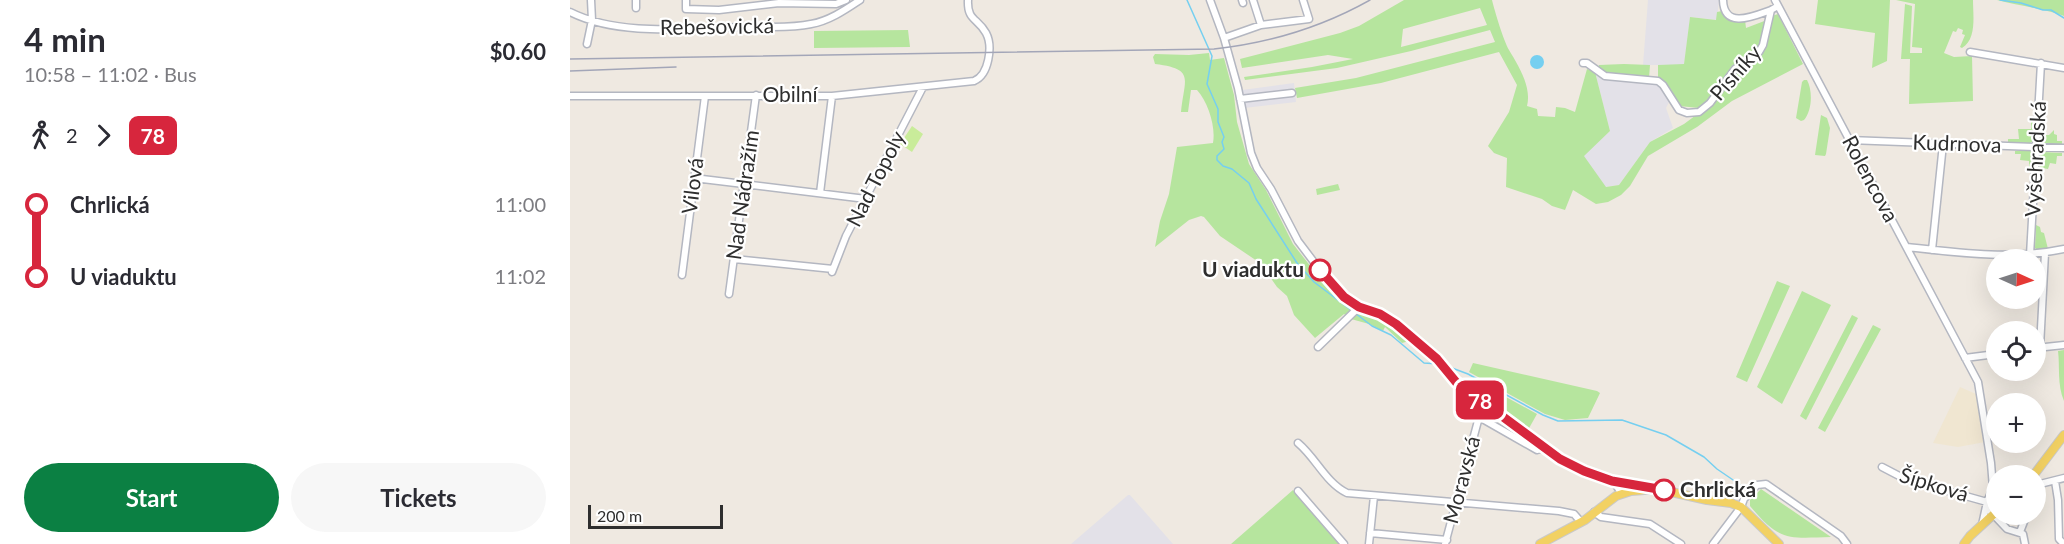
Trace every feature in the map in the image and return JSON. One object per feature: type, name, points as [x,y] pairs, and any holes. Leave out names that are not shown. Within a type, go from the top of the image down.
[{"type":"main road","points":[[2041,465],[2064,435]]},
{"type":"main road","points":[[1540,544],[1581,522],[1621,493],[1650,489],[1668,490],[1741,507],[1779,544]]},
{"type":"main road","points":[[1964,544],[1986,521]]},
{"type":"street","points":[[587,44],[592,20],[591,0]]},
{"type":"street","points":[[636,0],[636,8]]},
{"type":"street","points":[[686,0],[686,9],[719,10],[779,2],[828,4],[846,0]]},
{"type":"street","name":"Rebešovická","points":[[570,12],[615,26],[640,28],[804,26],[827,19],[860,0]]},
{"type":"street","name":"Obilní","points":[[570,96],[832,96],[967,82],[979,79],[987,70],[988,53],[987,35],[971,17],[968,0]]},
{"type":"street","points":[[1210,0],[1224,38],[1254,160],[1298,241],[1329,282],[1344,297],[1359,307],[1380,314],[1411,337],[1456,382],[1544,448],[1579,469],[1612,481],[1650,489]]},
{"type":"street","points":[[1253,0],[1261,25]]},
{"type":"street","points":[[1224,38],[1261,25],[1309,19],[1303,0]]},
{"type":"street","points":[[1723,0],[1723,7],[1730,16],[1740,20],[1771,10],[1777,3]]},
{"type":"street","name":"Rolencova","points":[[1777,3],[1978,382],[1991,465]]},
{"type":"street","name":"Písníky","points":[[1583,63],[1587,63],[1605,76],[1658,81],[1679,110],[1687,113],[1699,112],[1710,103],[1736,69],[1759,52],[1763,45],[1771,10]]},
{"type":"street","points":[[1970,52],[2064,68]]},
{"type":"street","name":"Vyšehradská","points":[[2030,249],[2041,63]]},
{"type":"street","name":"Nad Topoly","points":[[734,259],[832,271],[846,237],[923,87]]},
{"type":"street","points":[[1240,99],[1292,93]]},
{"type":"street","name":"Nad Nádražím","points":[[729,294],[756,95]]},
{"type":"street","name":"Vilová","points":[[682,275],[705,96]]},
{"type":"street","points":[[820,193],[832,96]]},
{"type":"street","name":"Kudrnova","points":[[1849,140],[2064,148]]},
{"type":"street","points":[[1932,250],[1943,144]]},
{"type":"street","points":[[694,178],[866,199]]},
{"type":"street","points":[[1907,247],[1986,255]]},
{"type":"street","points":[[2046,253],[2064,249]]},
{"type":"street","points":[[1318,347],[1359,307]]},
{"type":"street","points":[[2046,347],[2064,345]]},
{"type":"street","points":[[1965,358],[1986,355]]},
{"type":"street","name":"Moravská","points":[[1446,542],[1479,417],[1537,450],[1544,448]]},
{"type":"street","points":[[1298,443],[1345,492],[1559,511],[1574,514],[1581,522]]},
{"type":"street","name":"Šípková","points":[[1882,467],[1905,479],[1986,502]]},
{"type":"street","points":[[2046,483],[2064,478]]},
{"type":"street","points":[[1612,481],[1621,493]]},
{"type":"street","points":[[2055,481],[2059,539],[2064,544]]},
{"type":"street","points":[[1713,544],[1757,485],[1766,484],[1841,536],[1847,544]]},
{"type":"street","points":[[1298,491],[1344,544]]},
{"type":"street","points":[[1369,544],[1374,496]]},
{"type":"street","name":"Rolencova","points":[[1981,526],[1986,506]]},
{"type":"street","points":[[1594,512],[1602,517],[1650,524],[1681,544]]},
{"type":"street","points":[[2004,525],[2007,529],[2020,532],[2024,536],[2025,544]]},
{"type":"street","points":[[2020,532],[2023,525]]},
{"type":"street","points":[[1370,533],[1446,542]]},
{"type":"street","points":[[1779,544],[1788,544]]},
{"type":"shaded area","points":[[1648,0],[1719,0],[1717,20],[1690,17],[1684,65],[1643,65]]},
{"type":"shaded area","points":[[1595,72],[1657,83],[1669,102],[1666,108],[1673,128],[1650,142],[1619,185],[1605,187],[1583,156],[1610,131]]},
{"type":"shaded area","points":[[1294,83],[1296,102],[1244,108],[1242,90]]},
{"type":"shaded area","points":[[1960,387],[1976,394],[1985,442],[1958,447],[1933,443]]},
{"type":"shaded area","points":[[1128,495],[1173,544],[1071,544]]},
{"type":"green space","points":[[1404,0],[1492,0],[1504,39],[1526,84],[1527,106],[1537,109],[1538,116],[1555,117],[1556,107],[1575,112],[1587,69],[1595,72],[1610,131],[1584,156],[1606,187],[1619,185],[1650,142],[1684,124],[1711,104],[1739,70],[1760,54],[1772,16],[1778,14],[1803,64],[1732,101],[1697,127],[1648,156],[1630,186],[1621,195],[1608,202],[1596,204],[1573,190],[1565,210],[1552,206],[1542,199],[1506,187],[1507,158],[1494,153],[1488,146],[1509,112],[1517,85],[1499,52],[1381,83],[1297,98],[1295,88],[1356,78],[1495,42],[1490,30],[1337,68],[1245,80],[1244,77],[1353,59],[1328,55],[1242,68],[1240,59],[1359,26]],"holes":[[[1480,8],[1487,25],[1401,47],[1403,29]]]},
{"type":"green space","points":[[1818,0],[1890,0],[1887,61],[1872,68],[1875,33],[1815,24]]},
{"type":"green space","points":[[1896,0],[1973,0],[1973,26],[1970,39],[1962,48],[1960,47],[1965,35],[1962,34],[1963,30],[1958,28],[1956,32],[1953,31],[1944,53],[1954,57],[1972,56],[1973,101],[1909,104],[1910,59],[1901,59],[1905,4],[1912,6],[1910,53],[1922,53],[1922,48],[1912,47],[1915,4]]},
{"type":"green space","points":[[1997,0],[2064,0],[2064,16],[2048,11]]},
{"type":"green space","points":[[1722,11],[1745,20],[1746,28],[1767,20],[1761,44],[1758,49],[1733,68],[1712,97],[1699,108],[1679,106],[1658,78],[1658,65],[1684,64],[1690,17],[1716,20],[1717,12]]},
{"type":"green space","points":[[908,30],[910,47],[814,48],[814,31]]},
{"type":"green space","points":[[1209,53],[1210,60],[1224,58],[1234,95],[1237,122],[1249,164],[1266,190],[1293,244],[1326,286],[1349,304],[1394,328],[1409,341],[1402,343],[1385,327],[1383,331],[1344,314],[1315,338],[1294,315],[1287,296],[1277,287],[1260,263],[1220,236],[1204,217],[1189,220],[1155,247],[1160,221],[1169,194],[1177,147],[1213,143],[1214,137],[1210,115],[1201,95],[1197,90],[1191,90],[1188,112],[1181,112],[1185,84],[1182,73],[1168,66],[1155,64],[1153,57],[1155,54]]},
{"type":"green space","points":[[1599,65],[1650,65],[1649,78],[1604,74],[1598,70]]},
{"type":"green space","points":[[1804,80],[1807,80],[1809,85],[1811,101],[1807,116],[1801,121],[1796,118]]},
{"type":"green space","points":[[1821,115],[1827,118],[1830,128],[1825,156],[1815,155]]},
{"type":"green space","points":[[2031,121],[2035,121],[2034,141],[2008,143],[2008,139],[2019,139],[2018,129],[2031,129]]},
{"type":"green space","points":[[912,126],[923,134],[912,152],[900,144]]},
{"type":"green space","points":[[2041,127],[2044,127],[2046,135],[2054,130],[2057,141],[2062,141],[2062,145],[2043,144],[2040,140]]},
{"type":"green space","points":[[2015,151],[2030,151],[2033,155],[2032,168],[2029,168],[2029,161],[2020,160],[2021,154],[2015,154]]},
{"type":"green space","points":[[2043,152],[2062,153],[2062,156],[2057,156],[2056,164],[2050,163],[2048,169],[2042,168],[2042,174],[2039,174],[2040,155]]},
{"type":"green space","points":[[1338,184],[1340,190],[1317,195],[1316,189]]},
{"type":"green space","points":[[2036,225],[2044,233],[2048,249],[2035,248]]},
{"type":"green space","points":[[1777,281],[1790,286],[1747,382],[1736,377]]},
{"type":"green space","points":[[1802,291],[1831,305],[1782,404],[1757,387]]},
{"type":"green space","points":[[1852,315],[1858,318],[1806,420],[1800,416]]},
{"type":"green space","points":[[1873,325],[1881,329],[1825,432],[1818,428]]},
{"type":"green space","points":[[2064,350],[2064,401],[2058,351]]},
{"type":"green space","points":[[1473,363],[1600,393],[1588,418],[1565,420],[1545,414],[1469,372]]},
{"type":"green space","points":[[1486,386],[1537,414],[1528,430],[1481,395]]},
{"type":"green space","points":[[1761,489],[1831,537],[1804,538],[1777,532],[1750,506],[1750,500]]},
{"type":"green space","points":[[1293,490],[1340,544],[1231,544]]},
{"type":"water","points":[[1534,55],[1540,55],[1544,62],[1540,69],[1534,69],[1530,65],[1530,59]]},
{"type":"waterway","points":[[1187,0],[1212,56],[1207,84],[1218,109],[1218,122],[1224,137],[1222,142],[1224,149],[1217,156],[1217,160],[1249,183],[1256,199],[1297,263],[1314,282],[1351,310]]},
{"type":"waterway","points":[[2000,0],[2051,10],[2064,18]]},
{"type":"waterway","points":[[1355,313],[1372,326],[1391,335],[1424,363],[1439,364]]},
{"type":"waterway","points":[[1444,365],[1468,374],[1558,421],[1622,420],[1666,435],[1704,457],[1742,488]]},
{"type":"railway","points":[[570,59],[1214,49],[1255,43],[1295,32],[1352,10],[1370,0]]},
{"type":"railway","points":[[570,71],[676,67]]},
{"type":"bus line","name":"78","points":[[1320,270],[1344,297],[1359,307],[1380,314],[1396,324],[1437,359],[1456,382],[1560,459],[1612,481],[1664,490]]},
{"type":"place","name":"U viaduktu","points":[[1320,270]]},
{"type":"place","name":"Chrlická","points":[[1664,490]]}]
